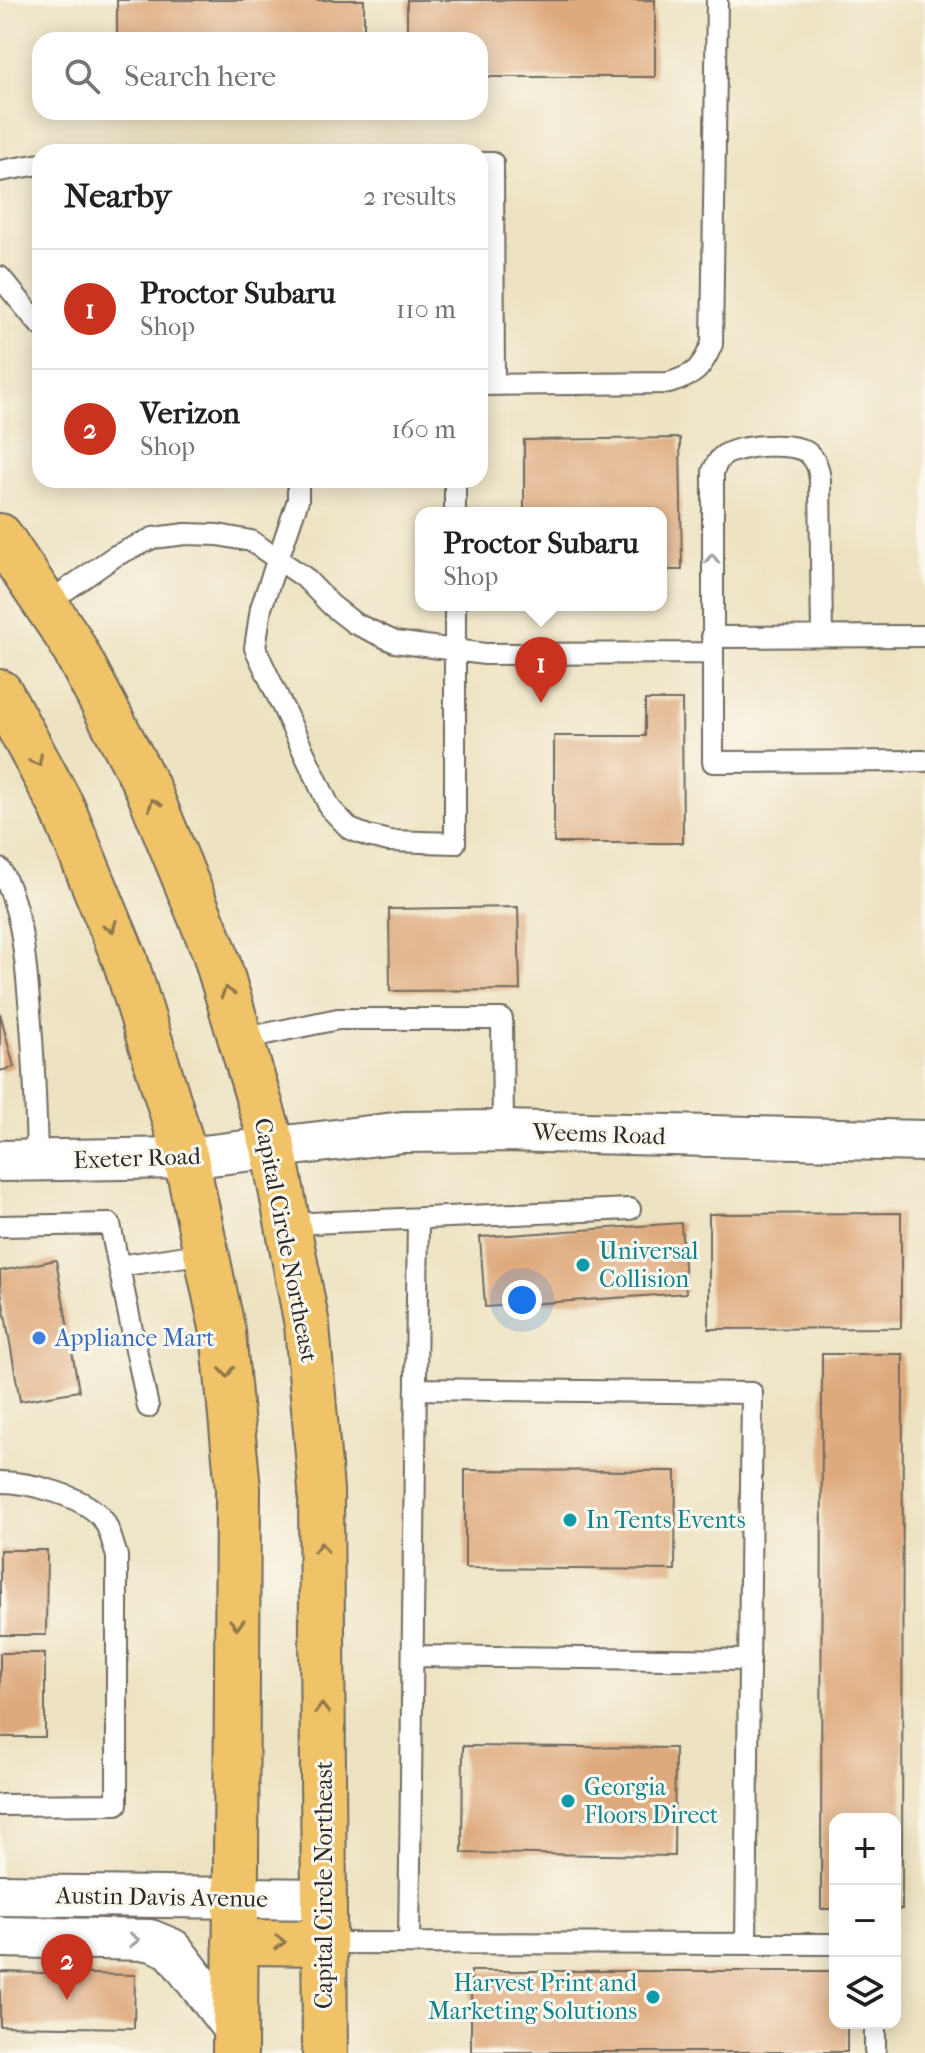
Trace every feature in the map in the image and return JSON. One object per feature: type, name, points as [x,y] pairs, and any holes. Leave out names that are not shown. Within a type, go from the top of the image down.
[{"type":"main road","name":"Capital Circle Northeast","points":[[0,536],[69,639],[147,787],[214,950],[273,1147],[307,1325],[321,1490],[325,2053]]},
{"type":"main road","points":[[0,692],[62,807],[125,960],[186,1158],[223,1332],[238,1489],[235,2042]]},
{"type":"main road","points":[[235,1942],[324,1943]]},
{"type":"street","name":"Weems Road","points":[[273,1147],[403,1132],[503,1131],[925,1141]]},
{"type":"street","name":"Exeter Road","points":[[19,1161],[186,1158],[273,1147]]},
{"type":"street","name":"Austin Davis Avenue","points":[[0,1895],[323,1899]]},
{"type":"street","name":"Austin Davis Avenue","points":[[0,1937],[150,1940],[172,1949],[235,2042]]},
{"type":"lane","points":[[488,385],[669,383],[690,377],[703,365],[712,344],[717,0]]},
{"type":"lane","points":[[488,163],[493,163],[488,348]]},
{"type":"lane","points":[[0,171],[32,165]]},
{"type":"lane","points":[[0,277],[32,312]]},
{"type":"lane","points":[[822,636],[818,465],[808,453],[798,448],[741,447],[720,457],[713,471],[713,762],[925,761]]},
{"type":"lane","points":[[298,488],[298,500],[258,618],[255,648],[330,808],[350,829],[389,841],[455,843],[455,611]]},
{"type":"lane","points":[[46,604],[115,556],[153,538],[186,534],[218,535],[251,541],[304,577],[354,623],[395,642],[485,654],[712,645],[822,636],[925,636]]},
{"type":"lane","points":[[0,869],[10,886],[25,956],[35,1064],[19,1161]]},
{"type":"lane","points":[[241,1039],[338,1019],[502,1019],[503,1131]]},
{"type":"lane","points":[[288,1224],[630,1209]]},
{"type":"lane","points":[[409,1943],[418,1218]]},
{"type":"lane","points":[[0,1226],[110,1224],[148,1407]]},
{"type":"lane","points":[[119,1266],[206,1253]]},
{"type":"lane","points":[[416,1389],[752,1393],[746,1944]]},
{"type":"lane","points":[[0,1482],[20,1482],[71,1497],[104,1519],[117,1556],[117,1804],[0,1805]]},
{"type":"lane","points":[[413,1656],[750,1660]]},
{"type":"lane","points":[[324,1943],[829,1944]]},
{"type":"lane","points":[[875,2029],[875,2050]]},
{"type":"building","points":[[117,0],[364,0],[364,32],[117,32]]},
{"type":"building","points":[[407,0],[655,0],[655,77],[488,77],[488,32],[407,32]]},
{"type":"building","points":[[680,438],[682,570],[667,570],[667,507],[524,507],[524,440]]},
{"type":"building","points":[[645,700],[682,700],[683,843],[554,843],[554,736],[645,736]]},
{"type":"building","points":[[518,907],[520,990],[390,991],[389,909]]},
{"type":"building","points":[[0,1013],[14,1067],[0,1071]]},
{"type":"building","points":[[901,1213],[901,1328],[709,1329],[709,1214]]},
{"type":"building","name":"Universal Collision","points":[[681,1223],[686,1293],[485,1307],[480,1237]]},
{"type":"building","name":"Appliance Mart","points":[[56,1260],[79,1391],[20,1401],[0,1271]]},
{"type":"building","points":[[822,1354],[903,1354],[902,1909],[901,1813],[829,1813],[829,1909],[821,1909]]},
{"type":"building","name":"In Tents Events","points":[[465,1470],[676,1471],[675,1570],[465,1568]]},
{"type":"building","points":[[0,1550],[47,1550],[46,1635],[0,1635]]},
{"type":"building","points":[[0,1653],[45,1653],[45,1737],[0,1737]]},
{"type":"building","name":"Georgia Floors Direct","points":[[463,1746],[675,1748],[674,1856],[462,1853]]},
{"type":"building","name":"Harvest Print and Marketing Solutions","points":[[471,1971],[829,1971],[829,2029],[847,2029],[847,2052],[471,2052]]},
{"type":"building","points":[[0,1972],[135,1975],[134,2028],[0,2026]]},
{"type":"place","name":"Proctor Subaru","points":[[541,703]]},
{"type":"place","name":"Universal Collision","points":[[583,1265]]},
{"type":"place","name":"Appliance Mart","points":[[39,1338]]},
{"type":"place","name":"In Tents Events","points":[[570,1520]]},
{"type":"place","name":"Georgia Floors Direct","points":[[568,1801]]},
{"type":"place","name":"Harvest Print and Marketing Solutions","points":[[653,1997]]},
{"type":"place","name":"Verizon","points":[[67,2000]]}]
